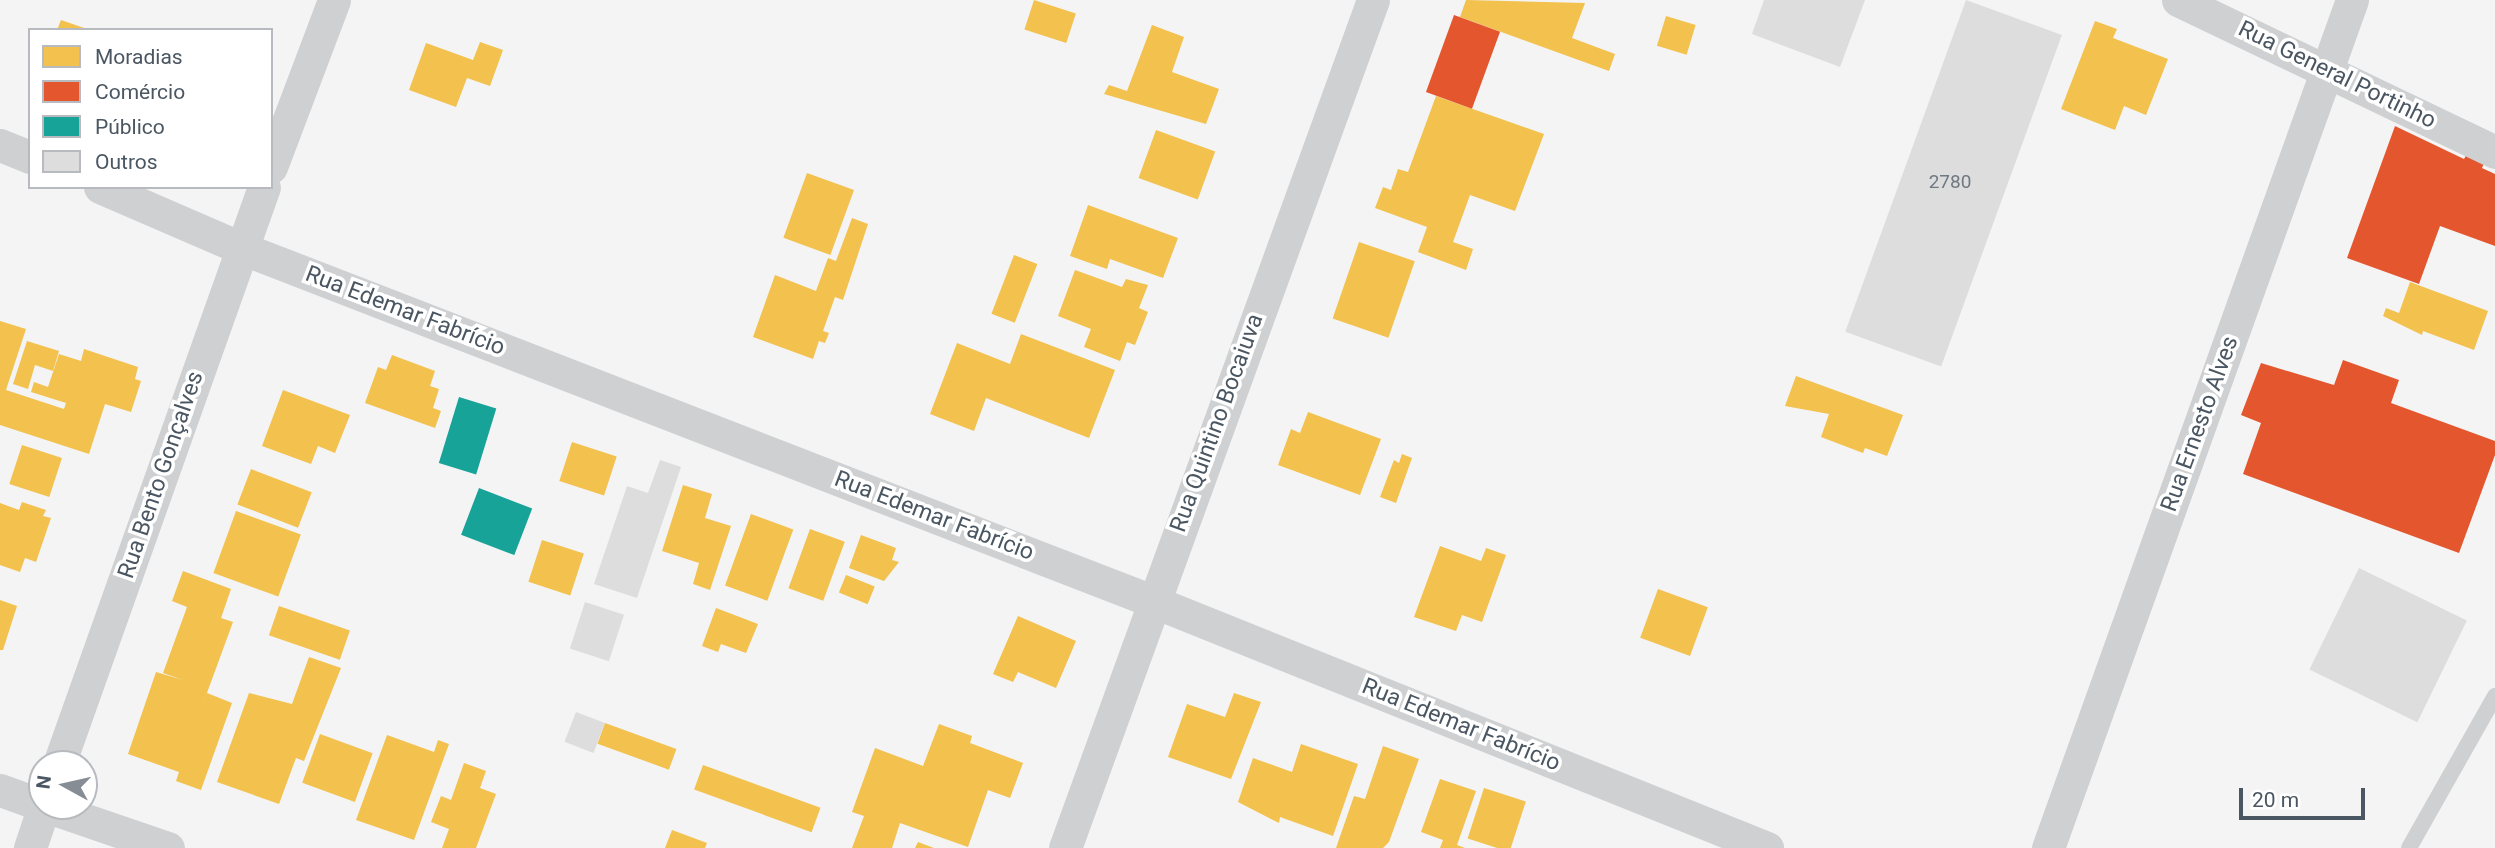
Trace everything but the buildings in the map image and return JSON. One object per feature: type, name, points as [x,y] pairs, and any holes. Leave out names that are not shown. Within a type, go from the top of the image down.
[{"type":"street","points":[[273,162],[334,0]]},
{"type":"street","name":"Rua Quintino Bocaiuva","points":[[1065,848],[1152,601],[1373,0]]},
{"type":"street","name":"Rua General Portinho","points":[[2178,0],[2328,68],[2495,152]]},
{"type":"street","name":"Rua Ernesto Alves","points":[[2048,848],[2352,0]]},
{"type":"street","points":[[0,145],[28,156]]},
{"type":"street","name":"Rua Edemar Fabrício","points":[[105,189],[241,248],[1152,601],[1767,848]]},
{"type":"street","name":"Rua Bento Gonçalves","points":[[64,750],[263,189]]},
{"type":"street","points":[[0,790],[28,800]]},
{"type":"street","points":[[30,848],[39,820]]},
{"type":"street","points":[[85,820],[168,848]]},
{"type":"lane","points":[[2411,847],[2495,696]]}]
